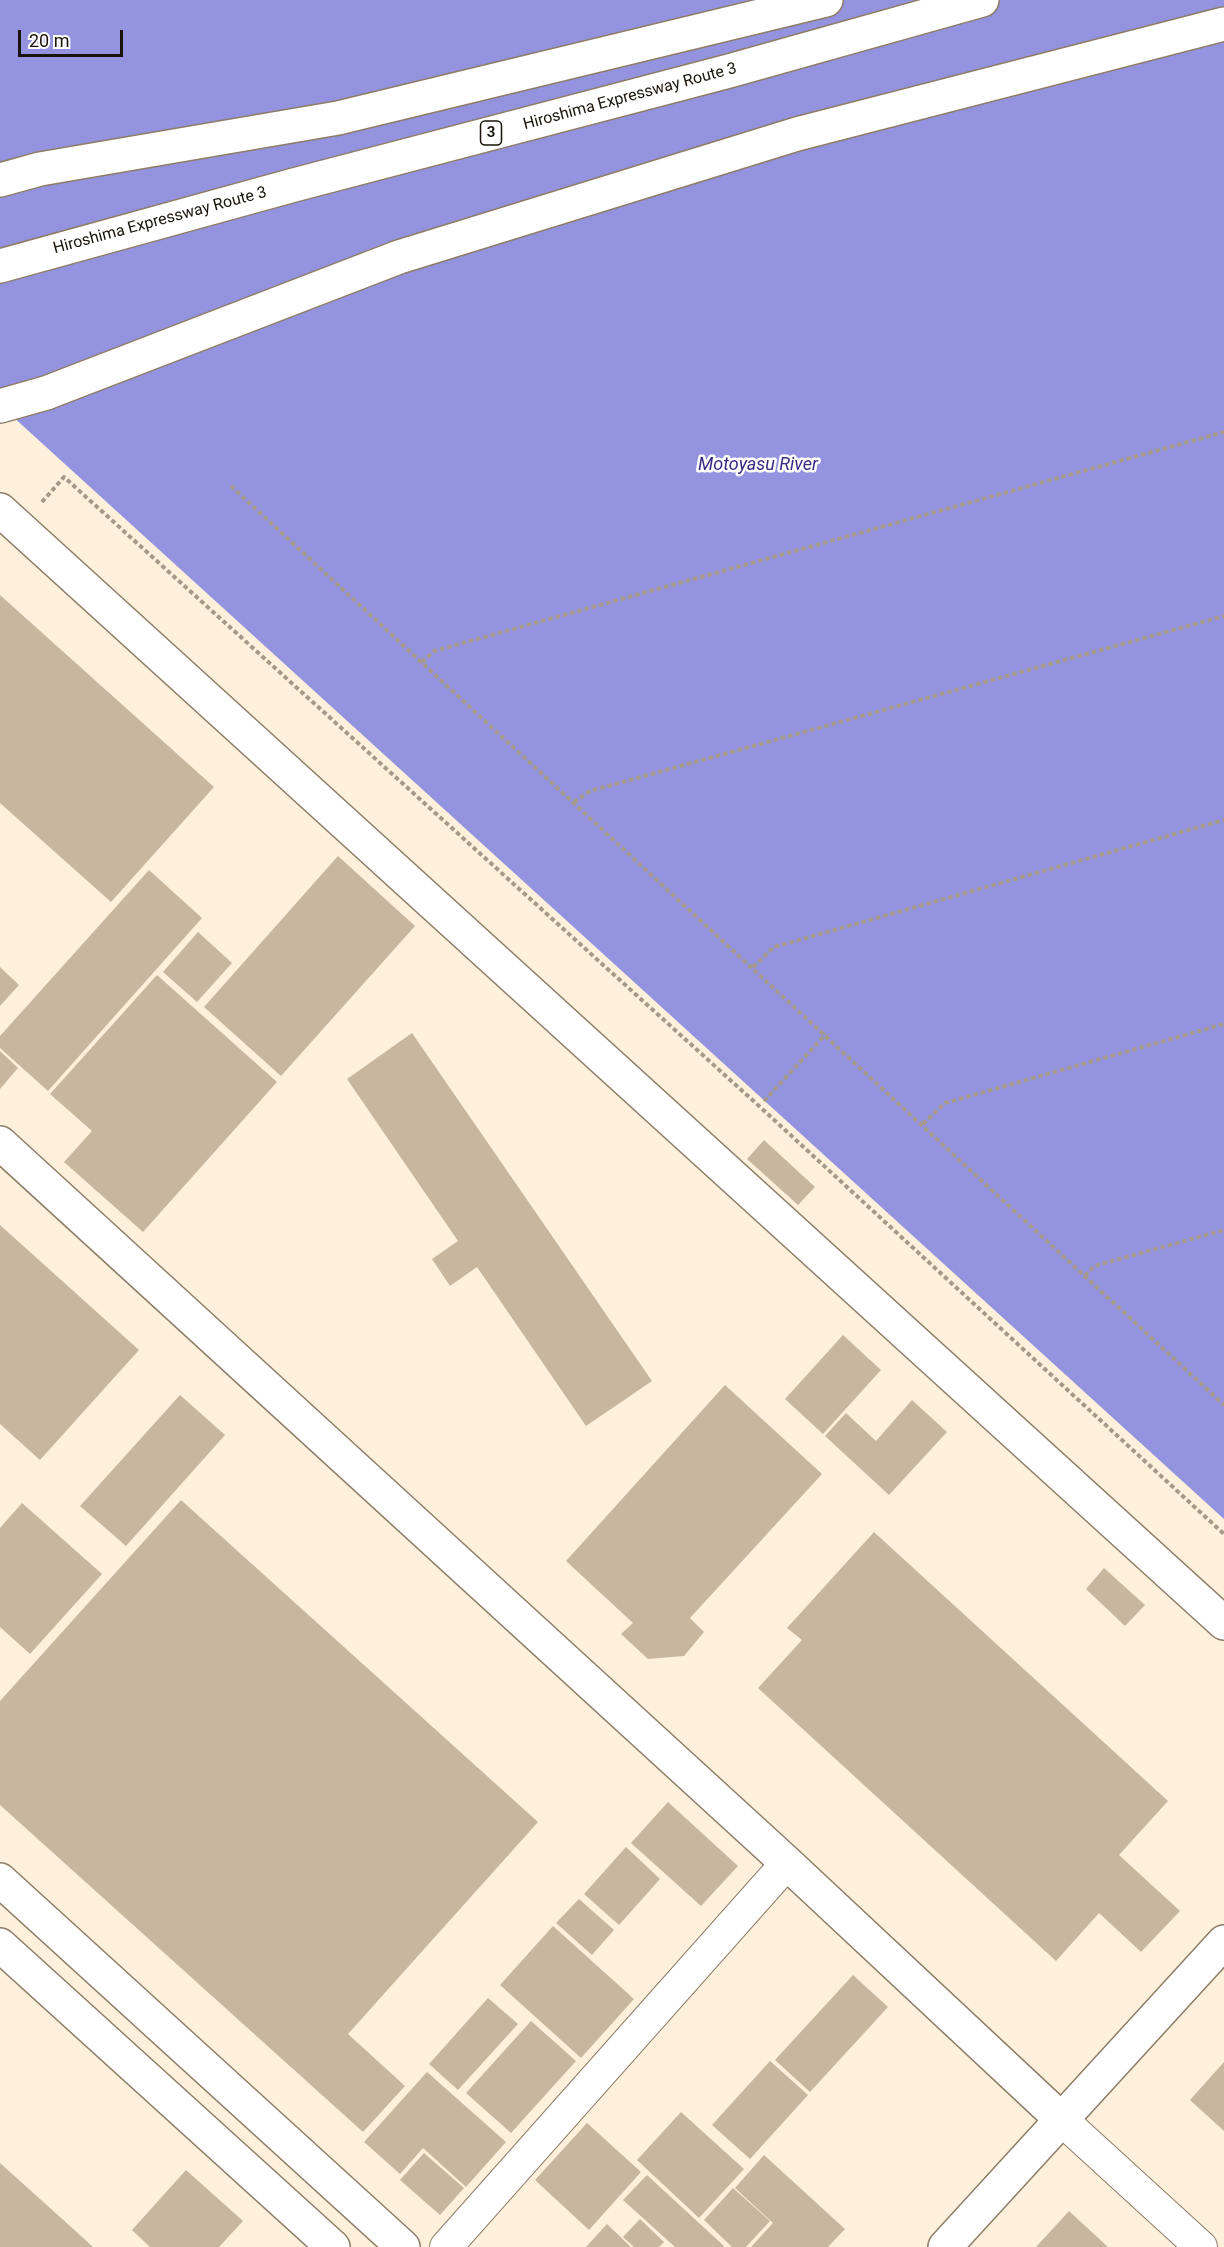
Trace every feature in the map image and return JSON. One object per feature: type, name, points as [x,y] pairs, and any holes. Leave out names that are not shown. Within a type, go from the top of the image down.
[{"type":"main road","points":[[0,180],[40,169],[338,118],[826,0]]},
{"type":"main road","name":"Hiroshima Expressway Route 3","points":[[0,266],[260,194],[729,71],[982,0]]},
{"type":"main road","points":[[0,406],[46,393],[410,254],[797,134],[1224,24]]},
{"type":"main road","points":[[0,510],[1224,1623]]},
{"type":"main road","points":[[0,1143],[788,1863],[1062,2120]]},
{"type":"main road","points":[[0,1880],[403,2247]]},
{"type":"main road","points":[[945,2247],[1224,1942]]},
{"type":"main road","points":[[0,1945],[333,2247]]},
{"type":"street","points":[[446,2247],[788,1863]]},
{"type":"street","points":[[1062,2120],[1201,2247]]},
{"type":"path","points":[[422,662],[434,651],[1224,432]]},
{"type":"path","points":[[41,503],[64,477],[750,1098],[1224,1534]]},
{"type":"path","points":[[231,486],[826,1034],[1224,1405]]},
{"type":"path","points":[[574,802],[590,791],[1224,616]]},
{"type":"path","points":[[753,967],[774,947],[1224,820]]},
{"type":"path","points":[[922,1124],[945,1103],[1224,1024]]},
{"type":"path","points":[[764,1101],[826,1034]]},
{"type":"path","points":[[1085,1276],[1094,1266],[1224,1230]]},
{"type":"water","name":"Motoyasu River","points":[[0,0],[1224,0],[1224,1519],[0,405]]},
{"type":"building","points":[[0,595],[214,787],[111,902],[0,803]]},
{"type":"building","points":[[338,856],[415,926],[281,1076],[204,1007]]},
{"type":"building","points":[[149,870],[202,918],[48,1091],[0,1048],[0,1036]]},
{"type":"building","points":[[198,932],[232,963],[197,1002],[163,972]]},
{"type":"building","points":[[0,967],[19,985],[0,1006]]},
{"type":"building","points":[[157,975],[277,1082],[143,1232],[64,1162],[92,1131],[50,1094]]},
{"type":"building","points":[[412,1033],[652,1381],[586,1426],[477,1267],[450,1286],[432,1259],[458,1241],[347,1079]]},
{"type":"building","points":[[0,1051],[18,1068],[0,1089]]},
{"type":"building","points":[[764,1140],[815,1187],[798,1205],[747,1159]]},
{"type":"building","points":[[0,1225],[139,1350],[40,1460],[0,1424]]},
{"type":"building","points":[[843,1335],[881,1370],[823,1434],[785,1399]]},
{"type":"building","points":[[725,1385],[822,1474],[690,1618],[704,1632],[684,1656],[648,1659],[621,1634],[633,1623],[566,1561]]},
{"type":"building","points":[[180,1395],[225,1435],[126,1546],[80,1506]]},
{"type":"building","points":[[912,1400],[947,1432],[889,1495],[825,1436],[846,1413],[876,1441]]},
{"type":"building","points":[[181,1500],[538,1822],[348,2034],[405,2086],[363,2132],[0,1805],[0,1701]]},
{"type":"building","points":[[22,1503],[102,1574],[30,1654],[0,1627],[0,1528]]},
{"type":"building","points":[[874,1532],[1168,1801],[1119,1855],[1180,1911],[1141,1952],[1099,1913],[1056,1961],[758,1688],[802,1640],[787,1628]]},
{"type":"building","points":[[1104,1568],[1145,1605],[1125,1626],[1086,1589]]},
{"type":"building","points":[[668,1802],[738,1866],[701,1906],[631,1843]]},
{"type":"building","points":[[626,1847],[660,1879],[619,1925],[584,1894]]},
{"type":"building","points":[[579,1899],[614,1930],[592,1955],[556,1923]]},
{"type":"building","points":[[553,1926],[634,1999],[581,2058],[500,1985]]},
{"type":"building","points":[[853,1975],[888,2007],[810,2092],[775,2060]]},
{"type":"building","points":[[488,1998],[518,2024],[458,2090],[429,2064]]},
{"type":"building","points":[[531,2021],[576,2061],[511,2133],[466,2093]]},
{"type":"building","points":[[770,2061],[808,2095],[750,2159],[712,2125]]},
{"type":"building","points":[[1224,2062],[1224,2131],[1190,2100]]},
{"type":"building","points":[[427,2072],[506,2142],[466,2187],[423,2148],[400,2174],[364,2142]]},
{"type":"building","points":[[681,2112],[744,2169],[699,2218],[637,2160]]},
{"type":"building","points":[[587,2123],[641,2172],[589,2230],[535,2180]]},
{"type":"building","points":[[424,2153],[464,2188],[440,2215],[400,2180]]},
{"type":"building","points":[[764,2155],[845,2229],[828,2247],[751,2247],[773,2223],[735,2188]]},
{"type":"building","points":[[0,2163],[70,2226],[93,2247],[0,2247]]},
{"type":"building","points":[[186,2170],[243,2221],[219,2247],[150,2247],[132,2230]]},
{"type":"building","points":[[647,2175],[724,2246],[675,2247],[623,2200]]},
{"type":"building","points":[[733,2188],[770,2221],[746,2247],[732,2247],[704,2220]]},
{"type":"building","points":[[1069,2211],[1108,2247],[1036,2247]]},
{"type":"building","points":[[640,2219],[664,2242],[659,2247],[634,2247],[623,2237]]},
{"type":"building","points":[[607,2224],[631,2247],[586,2247]]}]
